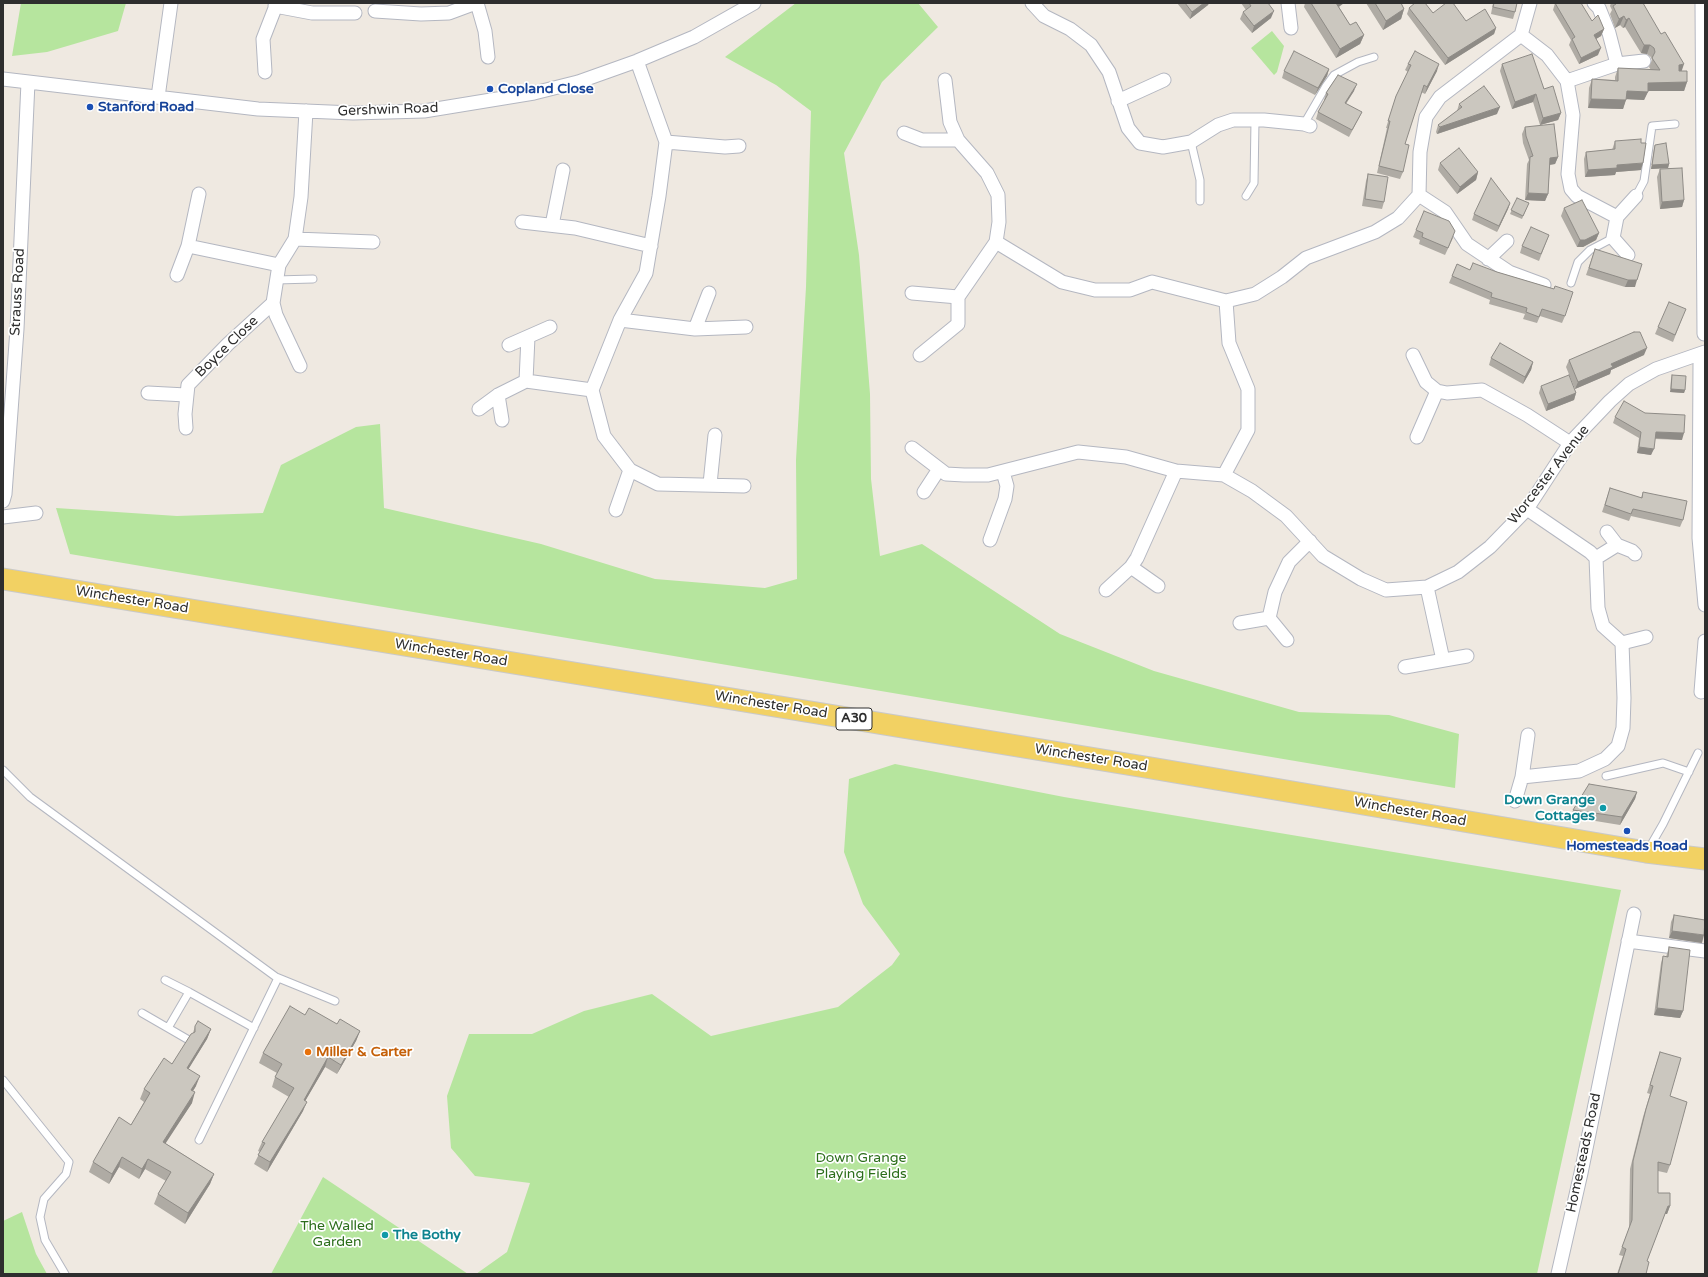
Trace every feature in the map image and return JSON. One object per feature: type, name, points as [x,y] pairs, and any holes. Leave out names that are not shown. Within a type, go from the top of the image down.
[{"type":"main road","name":"Winchester Road","points":[[3,579],[1167,770],[1646,852],[1705,859]]},
{"type":"street","points":[[158,98],[171,3]]},
{"type":"street","points":[[375,11],[420,14],[449,13],[477,3],[485,31],[488,57]]},
{"type":"street","name":"Gershwin Road","points":[[3,79],[258,109],[353,113],[424,111],[534,93],[578,82],[637,61],[694,37],[754,3]]},
{"type":"street","points":[[1032,3],[1044,16],[1070,29],[1091,45],[1109,72],[1128,128],[1140,143],[1163,147],[1190,142],[1218,125],[1233,120],[1264,120],[1307,125]]},
{"type":"street","points":[[1288,3],[1291,28]]},
{"type":"street","points":[[996,242],[1062,282],[1096,290],[1130,290],[1152,282],[1226,301],[1255,294],[1282,277],[1306,258],[1381,229],[1398,218],[1419,195],[1420,152],[1426,117],[1440,97],[1521,35],[1530,3]]},
{"type":"street","points":[[1594,3],[1599,8],[1609,33],[1618,64]]},
{"type":"street","points":[[1702,3],[1704,334]]},
{"type":"street","points":[[265,72],[263,39],[276,4],[312,13],[355,13]]},
{"type":"street","points":[[1521,35],[1547,55],[1567,81],[1573,115],[1568,174],[1571,189],[1577,196],[1617,217]]},
{"type":"street","points":[[637,61],[666,142],[646,273],[620,320],[592,390],[604,436],[630,470],[658,484],[710,484],[744,486]]},
{"type":"street","points":[[1567,81],[1618,64],[1644,62]]},
{"type":"street","points":[[920,355],[958,324],[958,297],[996,242],[999,222],[998,195],[987,173],[958,140],[950,122],[946,80]]},
{"type":"street","points":[[1118,101],[1164,80]]},
{"type":"street","name":"Strauss Road","points":[[3,501],[5,494],[17,328],[28,82]]},
{"type":"street","name":"Boyce Close","points":[[300,366],[276,315],[273,302],[279,265],[295,239],[301,197],[306,111]]},
{"type":"street","points":[[904,133],[922,140],[958,140]]},
{"type":"street","points":[[666,142],[725,147],[739,146]]},
{"type":"street","points":[[552,225],[563,170]]},
{"type":"street","points":[[177,275],[188,246],[199,194]]},
{"type":"street","points":[[1419,195],[1445,212],[1467,244],[1509,272],[1544,285]]},
{"type":"street","points":[[1628,255],[1613,238],[1617,217],[1636,196]]},
{"type":"street","points":[[522,222],[575,228],[651,246]]},
{"type":"street","points":[[295,239],[373,242]]},
{"type":"street","points":[[1488,259],[1507,241]]},
{"type":"street","points":[[188,246],[279,265]]},
{"type":"street","points":[[912,293],[958,297]]},
{"type":"street","points":[[695,329],[709,294]]},
{"type":"street","points":[[912,448],[946,474],[988,475],[1078,452],[1126,457],[1176,472],[1224,474],[1248,430],[1248,389],[1229,343],[1226,301]]},
{"type":"street","name":"Boyce Close","points":[[186,428],[186,395],[188,385],[228,344],[273,302]]},
{"type":"street","points":[[620,320],[695,329],[746,327]]},
{"type":"street","points":[[509,345],[550,328]]},
{"type":"street","points":[[526,381],[528,337]]},
{"type":"street","name":"Worcester Avenue","points":[[1224,474],[1286,516],[1323,556],[1361,579],[1386,590],[1427,587],[1458,572],[1490,548],[1527,509],[1570,443],[1628,384],[1656,369],[1705,352]]},
{"type":"street","points":[[1413,355],[1426,382],[1437,391],[1447,393],[1482,390],[1527,415],[1570,443]]},
{"type":"street","points":[[1700,364],[1699,538],[1705,605]]},
{"type":"street","points":[[479,409],[498,395],[526,381],[592,390]]},
{"type":"street","points":[[1417,437],[1437,391]]},
{"type":"street","points":[[148,393],[186,395]]},
{"type":"street","points":[[498,395],[502,420]]},
{"type":"street","points":[[710,484],[715,435]]},
{"type":"street","points":[[924,492],[939,469]]},
{"type":"street","points":[[616,510],[630,470]]},
{"type":"street","points":[[990,540],[1005,499],[1007,486],[1003,472]]},
{"type":"street","points":[[1106,590],[1131,567],[1137,558],[1176,472]]},
{"type":"street","points":[[1522,777],[1579,771],[1605,759],[1618,746],[1623,728],[1624,698],[1622,643],[1603,626],[1598,608],[1596,558],[1590,552],[1527,509]]},
{"type":"street","points":[[3,517],[36,514]]},
{"type":"street","points":[[1607,532],[1617,544],[1635,554]]},
{"type":"street","points":[[1269,618],[1275,592],[1289,562],[1310,541]]},
{"type":"street","points":[[1596,558],[1617,544]]},
{"type":"street","points":[[1131,567],[1158,586]]},
{"type":"street","points":[[1427,587],[1443,660]]},
{"type":"street","points":[[1240,623],[1269,618]]},
{"type":"street","points":[[1269,618],[1287,640]]},
{"type":"street","points":[[1622,643],[1646,637]]},
{"type":"street","points":[[1701,692],[1705,642]]},
{"type":"street","points":[[1405,667],[1467,656]]},
{"type":"street","points":[[1515,800],[1522,777],[1528,735]]},
{"type":"street","name":"Homesteads Road","points":[[1558,1274],[1634,914]]},
{"type":"street","points":[[1628,942],[1705,951]]},
{"type":"lane","points":[[1307,125],[1326,86],[1334,75],[1358,62],[1374,58]]},
{"type":"lane","points":[[1246,196],[1254,183],[1255,121]]},
{"type":"lane","points":[[1636,196],[1644,181],[1652,126],[1674,124]]},
{"type":"lane","points":[[1190,142],[1200,180],[1200,201]]},
{"type":"lane","points":[[1571,283],[1578,262],[1590,250],[1613,238]]},
{"type":"lane","points":[[276,280],[313,279]]},
{"type":"lane","points":[[1646,852],[1663,824],[1698,753]]},
{"type":"lane","points":[[1606,776],[1663,763],[1689,772]]},
{"type":"lane","points":[[3,770],[30,797],[278,978],[335,1001]]},
{"type":"lane","points":[[199,1140],[278,978]]},
{"type":"lane","points":[[164,980],[254,1028]]},
{"type":"lane","points":[[168,1028],[189,992]]},
{"type":"lane","points":[[142,1013],[187,1039]]},
{"type":"lane","points":[[3,1080],[69,1162],[66,1174],[44,1199],[40,1217],[45,1240],[65,1274]]},
{"type":"green space","points":[[21,3],[126,3],[118,31],[47,52],[12,56]]},
{"type":"green space","points":[[796,3],[918,3],[938,27],[882,82],[844,153],[859,255],[870,394],[871,479],[880,556],[922,544],[1060,634],[1154,671],[1299,712],[1389,715],[1459,734],[1455,788],[70,554],[56,508],[177,516],[263,513],[281,465],[356,427],[380,424],[384,508],[541,544],[655,579],[765,588],[797,579],[796,460],[806,287],[811,111],[776,85],[725,57]]},
{"type":"green space","points":[[1272,31],[1284,46],[1277,72],[1274,75],[1251,48]]},
{"type":"green space","name":"Down Grange Playing Fields","points":[[895,764],[1064,797],[1621,890],[1537,1274],[476,1274],[507,1252],[530,1183],[475,1176],[451,1148],[447,1096],[469,1034],[532,1034],[584,1011],[652,994],[711,1036],[838,1007],[892,965],[900,954],[863,904],[844,852],[849,779]]},
{"type":"green space","name":"The Walled Garden","points":[[323,1177],[468,1274],[271,1274]]},
{"type":"green space","points":[[22,1212],[36,1254],[47,1274],[3,1274],[3,1221]]},
{"type":"building","points":[[1185,3],[1204,3],[1192,12]]},
{"type":"building","points":[[1249,3],[1268,3],[1274,11],[1254,26],[1243,12],[1251,6]]},
{"type":"building","points":[[1311,3],[1336,3],[1350,25],[1356,22],[1364,35],[1340,49]]},
{"type":"building","points":[[1375,3],[1401,3],[1404,9],[1386,21]]},
{"type":"building","points":[[1415,3],[1425,3],[1433,13],[1446,3],[1453,3],[1466,21],[1485,9],[1496,28],[1448,58],[1409,8]]},
{"type":"building","points":[[1494,3],[1517,3],[1515,12],[1493,7]]},
{"type":"building","points":[[1555,3],[1581,3],[1592,21],[1598,15],[1604,29],[1594,35],[1601,48],[1581,58],[1572,39],[1575,37]]},
{"type":"building","points":[[1616,3],[1643,3],[1661,34],[1665,32],[1684,64],[1679,65],[1679,71],[1687,71],[1687,82],[1648,83],[1648,92],[1627,91],[1626,100],[1591,99],[1592,79],[1618,81],[1618,68],[1660,70],[1652,58],[1655,52],[1654,48],[1650,45],[1644,45],[1629,18],[1626,20],[1624,16],[1619,19],[1613,6]]},
{"type":"building","points":[[1294,51],[1329,69],[1318,88],[1284,71]]},
{"type":"building","points":[[1415,51],[1439,64],[1427,87],[1424,85],[1405,144],[1409,145],[1403,172],[1379,166],[1390,121],[1388,121],[1396,96],[1411,65],[1408,64]]},
{"type":"building","points":[[1532,54],[1544,89],[1553,86],[1561,113],[1543,118],[1536,94],[1515,102],[1502,64]]},
{"type":"building","points":[[1338,75],[1357,84],[1345,103],[1362,112],[1352,130],[1318,112],[1328,94],[1326,93]]},
{"type":"building","points":[[1484,86],[1500,107],[1440,127],[1438,125],[1462,107],[1459,104]]},
{"type":"building","points":[[1554,124],[1558,157],[1550,158],[1548,194],[1528,193],[1530,157],[1533,156],[1526,136],[1525,127]]},
{"type":"building","points":[[1641,139],[1641,143],[1646,143],[1643,163],[1617,165],[1617,168],[1588,170],[1586,152],[1615,149],[1615,141]]},
{"type":"building","points":[[1666,143],[1669,164],[1652,165],[1655,145]]},
{"type":"building","points":[[1459,148],[1478,172],[1460,187],[1440,163]]},
{"type":"building","points":[[1682,168],[1684,200],[1662,202],[1660,169]]},
{"type":"building","points":[[1368,174],[1388,177],[1384,202],[1365,199]]},
{"type":"building","points":[[1491,178],[1510,203],[1499,226],[1474,214]]},
{"type":"building","points":[[1517,198],[1529,203],[1523,216],[1511,210]]},
{"type":"building","points":[[1582,200],[1599,233],[1585,240],[1580,240],[1564,208]]},
{"type":"building","points":[[1424,211],[1449,221],[1455,231],[1448,248],[1422,237],[1423,233],[1416,230]]},
{"type":"building","points":[[1531,227],[1549,235],[1541,254],[1522,246]]},
{"type":"building","points":[[1595,249],[1642,264],[1637,280],[1628,280],[1589,268]]},
{"type":"building","points":[[1473,263],[1497,272],[1554,289],[1555,286],[1573,292],[1565,316],[1542,309],[1539,317],[1526,312],[1527,308],[1491,297],[1492,293],[1452,276],[1457,264],[1470,270]]},
{"type":"building","points":[[1669,302],[1686,309],[1675,335],[1658,327]]},
{"type":"building","points":[[1634,332],[1640,332],[1647,348],[1611,364],[1613,367],[1578,382],[1569,360]]},
{"type":"building","points":[[1500,343],[1533,362],[1525,377],[1491,358]]},
{"type":"building","points":[[1569,375],[1576,393],[1548,404],[1541,386]]},
{"type":"building","points":[[1672,375],[1686,376],[1685,390],[1671,389]]},
{"type":"building","points":[[1624,401],[1645,413],[1685,415],[1684,433],[1656,432],[1654,449],[1639,447],[1641,432],[1615,417]]},
{"type":"building","points":[[1610,488],[1642,498],[1643,492],[1687,501],[1683,520],[1633,509],[1631,514],[1605,505]]},
{"type":"building","name":"Down Grange Cottages","points":[[1589,784],[1637,792],[1622,817],[1573,810]]},
{"type":"building","points":[[1674,915],[1705,920],[1704,935],[1672,931]]},
{"type":"building","points":[[1669,947],[1690,950],[1683,1011],[1657,1008],[1663,956],[1668,957]]},
{"type":"building","name":"Miller & Carter","points":[[290,1006],[305,1015],[309,1008],[337,1024],[340,1019],[360,1031],[341,1065],[328,1057],[304,1100],[307,1102],[270,1162],[258,1155],[265,1143],[262,1142],[294,1088],[275,1077],[282,1064],[263,1053]]},
{"type":"building","points":[[198,1021],[211,1029],[187,1068],[200,1076],[191,1090],[195,1092],[163,1142],[214,1174],[188,1213],[158,1194],[171,1172],[148,1159],[142,1169],[122,1157],[112,1174],[93,1162],[119,1117],[131,1125],[150,1093],[144,1089],[164,1058],[172,1064],[191,1034],[195,1032],[195,1026]]},
{"type":"building","points":[[1660,1052],[1681,1058],[1670,1096],[1687,1102],[1670,1165],[1658,1162],[1658,1193],[1670,1193],[1670,1206],[1668,1206],[1647,1261],[1649,1262],[1646,1274],[1618,1274],[1626,1249],[1622,1247],[1632,1220],[1633,1161],[1653,1086],[1650,1085]]},
{"type":"place","name":"Copland Close","points":[[490,89]]},
{"type":"place","name":"Stanford Road","points":[[90,107]]},
{"type":"place","name":"Down Grange Cottages","points":[[1603,808]]},
{"type":"place","name":"Homesteads Road","points":[[1627,831]]},
{"type":"place","name":"Miller & Carter","points":[[308,1052]]},
{"type":"place","name":"The Bothy","points":[[385,1235]]}]
